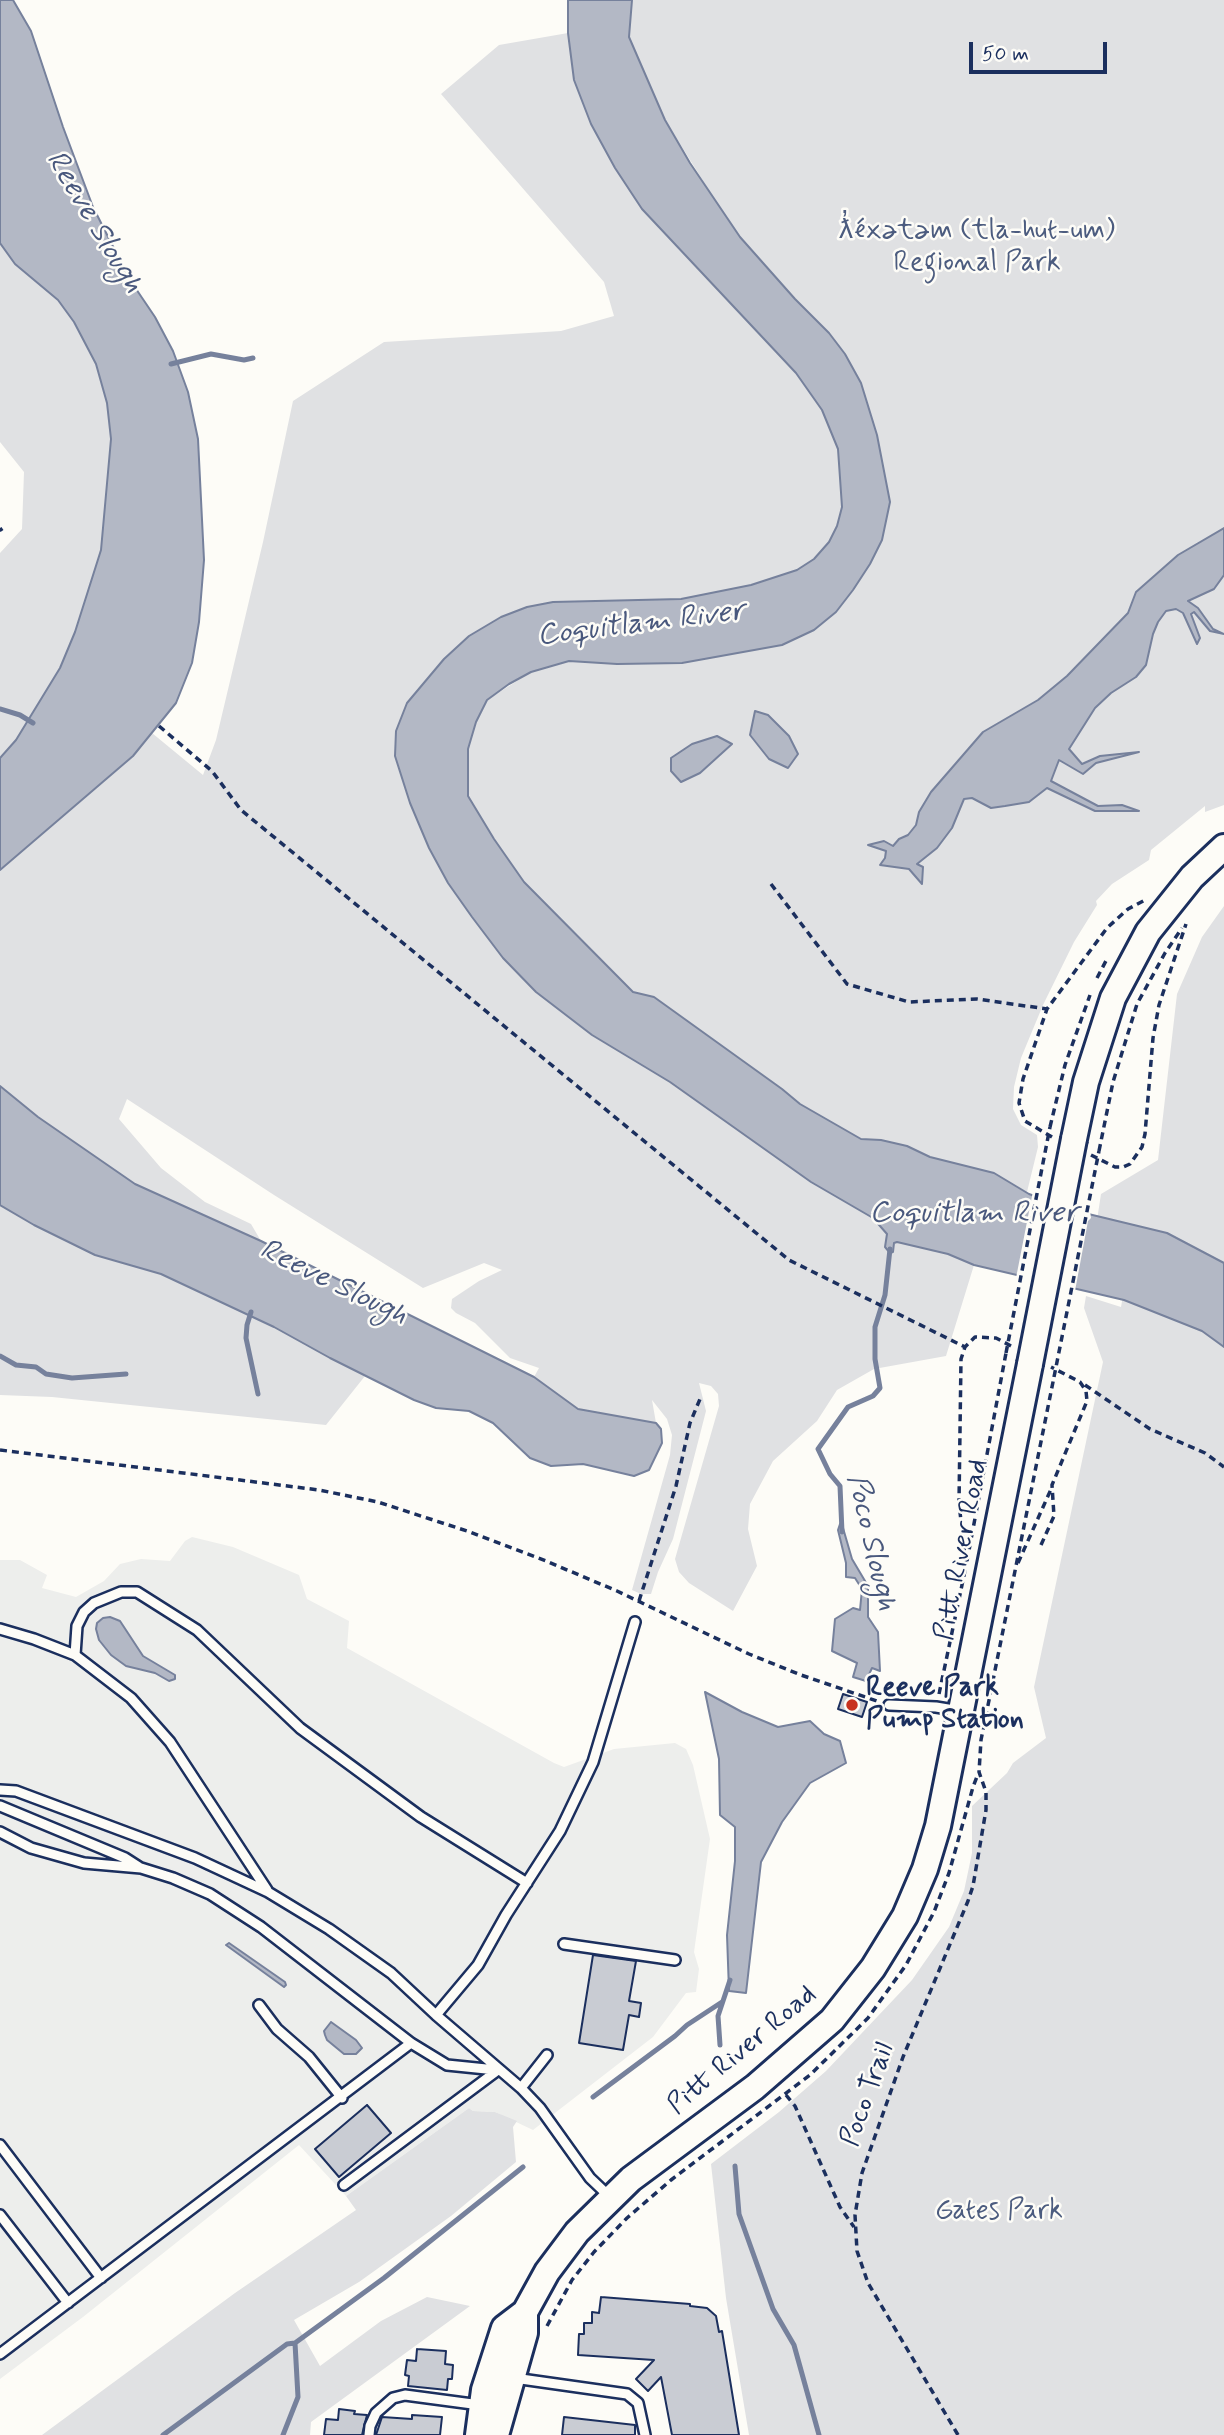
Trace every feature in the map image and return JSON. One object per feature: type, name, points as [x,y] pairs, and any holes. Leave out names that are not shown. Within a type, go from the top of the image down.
[{"type":"main road","name":"Pitt River Road","points":[[478,2435],[484,2390],[504,2328],[525,2312],[547,2272],[577,2232],[631,2179],[755,2087],[800,2050],[832,2020],[867,1977],[896,1933],[925,1869],[941,1814],[1086,1082],[1113,998],[1149,932],[1192,877],[1224,847]]},
{"type":"main road","name":"Pitt River Road","points":[[496,2435],[525,2333],[525,2312]]},
{"type":"lane","points":[[75,1655],[78,1626],[83,1612],[94,1603],[121,1592],[137,1592],[197,1630],[300,1728],[421,1817],[527,1883]]},
{"type":"lane","points":[[436,2015],[478,1965],[560,1831],[593,1762],[635,1622]]},
{"type":"lane","points":[[0,1629],[75,1655],[131,1698],[170,1742],[268,1892]]},
{"type":"lane","points":[[889,1705],[961,1711]]},
{"type":"lane","points":[[0,1790],[16,1791],[195,1858],[268,1892],[329,1929],[391,1973],[521,2088],[540,2108],[590,2178],[611,2198]]},
{"type":"lane","points":[[0,1806],[125,1858],[141,1868]]},
{"type":"lane","points":[[0,1832],[31,1848],[84,1863],[141,1868],[210,1894],[261,1927],[411,2043],[447,2065],[498,2070]]},
{"type":"lane","points":[[564,1944],[675,1960]]},
{"type":"lane","points":[[259,2005],[277,2029],[309,2057],[342,2098]]},
{"type":"lane","points":[[0,2354],[342,2098],[411,2043]]},
{"type":"lane","points":[[521,2088],[547,2055]]},
{"type":"lane","points":[[344,2185],[498,2070]]},
{"type":"lane","points":[[0,2144],[101,2278]]},
{"type":"lane","points":[[0,2215],[68,2303]]},
{"type":"lane","points":[[512,2378],[627,2394],[638,2403],[645,2435]]},
{"type":"lane","points":[[369,2435],[376,2413],[393,2398],[405,2395],[482,2405]]},
{"type":"path","points":[[159,726],[212,771],[241,810],[789,1260],[965,1347]]},
{"type":"path","points":[[771,884],[847,984],[909,1002],[977,999],[1047,1009]]},
{"type":"path","points":[[1014,1571],[1113,1082],[1137,1004],[1165,953],[1186,924]]},
{"type":"path","points":[[936,1707],[1051,1127]]},
{"type":"path","points":[[1080,1382],[1150,1429],[1205,1453],[1224,1467]]},
{"type":"path","points":[[639,1601],[676,1486],[690,1423],[700,1399]]},
{"type":"path","points":[[0,1450],[319,1490],[378,1502],[495,1542],[639,1601],[749,1654],[889,1705]]},
{"type":"path","points":[[1014,1571],[1052,1485]]},
{"type":"path","name":"Poco Trail","points":[[958,2435],[868,2283],[857,2250],[855,2228],[862,2173],[903,2057],[971,1893],[986,1810],[986,1792],[979,1772],[980,1756],[1014,1571]]},
{"type":"path","points":[[786,2095],[796,2106],[840,2207],[855,2228]]},
{"type":"shaded area","points":[[192,1537],[233,1547],[299,1575],[307,1599],[349,1621],[347,1648],[554,1763],[564,1767],[614,1749],[675,1743],[686,1749],[693,1765],[710,1839],[694,1952],[699,1969],[696,1992],[686,1993],[653,2037],[533,2130],[495,2112],[473,2111],[469,2108],[346,2196],[299,2145],[83,2317],[0,2379],[0,1560],[20,1560],[47,1575],[42,1588],[76,1597],[104,1581],[120,1564],[141,1559],[170,1561],[185,1541]]},
{"type":"green space","name":"ƛ̓éxətəm (tla-hut-um) Regional Park","points":[[632,0],[1224,0],[1224,805],[1205,812],[1205,806],[1151,850],[1149,860],[1112,884],[1096,901],[1097,905],[1074,942],[1021,1058],[1014,1087],[1013,1109],[1021,1125],[1037,1135],[1038,1147],[1027,1192],[994,1173],[968,1166],[957,1230],[848,1132],[800,1104],[654,997],[633,992],[524,882],[468,796],[468,749],[476,722],[487,700],[531,672],[552,664],[569,661],[617,664],[682,663],[782,645],[814,630],[836,612],[829,542],[814,559],[797,570],[751,585],[681,599],[619,600],[469,636],[444,659],[407,703],[396,731],[395,756],[410,803],[429,848],[448,883],[472,917],[503,958],[536,992],[592,1035],[670,1082],[811,1182],[873,1218],[887,1235],[885,1247],[897,1242],[948,1254],[974,1265],[946,1356],[874,1369],[837,1390],[817,1421],[773,1461],[750,1504],[748,1529],[757,1566],[733,1611],[689,1583],[679,1572],[675,1559],[719,1406],[718,1394],[711,1386],[699,1383],[706,1411],[673,1539],[651,1594],[641,1594],[632,1590],[670,1455],[672,1435],[667,1419],[652,1400],[656,1423],[578,1409],[534,1377],[539,1368],[510,1358],[475,1323],[451,1308],[452,1299],[502,1270],[484,1263],[423,1288],[127,1099],[119,1119],[161,1168],[205,1202],[251,1224],[261,1241],[135,1184],[38,1117],[0,1086],[0,870],[133,756],[152,733],[203,775],[216,740],[293,401],[384,342],[561,331],[614,316],[604,282],[441,94],[499,45],[568,33],[574,80],[615,168],[642,209],[732,304],[725,216],[665,120],[646,77],[629,37]]},
{"type":"green space","points":[[0,243],[15,264],[58,300],[74,322],[96,364],[107,403],[111,439],[101,550],[75,632],[60,668],[16,740],[0,758],[0,553],[22,529],[24,472],[0,442]]},
{"type":"green space","name":"Gates Park","points":[[1224,906],[1224,2435],[749,2435],[726,2298],[711,2164],[779,2112],[826,2071],[912,1980],[949,1927],[964,1891],[972,1853],[972,1806],[1007,1773],[1013,1763],[1046,1738],[1034,1687],[1103,1362],[1084,1308],[1086,1296],[1121,1307],[1133,1239],[1097,1220],[1101,1194],[1158,1160],[1177,994],[1202,937]]},
{"type":"green space","points":[[0,1205],[95,1255],[161,1274],[274,1327],[365,1376],[326,1425],[52,1397],[0,1395]]},
{"type":"green space","points":[[469,2108],[473,2111],[495,2112],[517,2121],[513,2127],[516,2162],[451,2216],[359,2282],[294,2320],[320,2366],[381,2321],[427,2297],[470,2306],[311,2422],[310,2435],[42,2435],[235,2293],[356,2210],[346,2196]]},
{"type":"water","name":"Reeve Slough","points":[[0,0],[13,0],[31,31],[93,207],[130,280],[155,317],[173,351],[188,392],[198,439],[204,560],[199,622],[192,663],[176,703],[133,756],[0,870],[0,758],[16,740],[60,668],[75,632],[101,550],[111,439],[107,403],[96,364],[74,322],[58,300],[15,264],[0,243]]},
{"type":"water","name":"Coquitlam River","points":[[568,0],[632,0],[629,37],[665,120],[690,163],[740,237],[829,333],[845,354],[861,383],[877,435],[890,502],[882,540],[870,564],[836,612],[814,630],[782,645],[682,663],[617,664],[569,661],[531,672],[509,684],[487,700],[476,722],[468,749],[468,796],[524,882],[633,992],[654,997],[800,1104],[861,1139],[907,1146],[930,1157],[994,1173],[1029,1194],[1076,1211],[1167,1233],[1224,1263],[1224,1347],[1202,1331],[1124,1300],[974,1265],[948,1254],[897,1242],[890,1253],[885,1247],[887,1234],[873,1218],[811,1182],[670,1082],[592,1035],[536,992],[503,958],[472,917],[448,883],[429,848],[410,803],[395,756],[396,731],[407,703],[444,659],[469,636],[501,617],[527,607],[553,602],[681,599],[751,585],[797,570],[814,559],[829,542],[842,507],[838,449],[822,410],[796,373],[642,209],[591,124],[574,80],[568,33]]},
{"type":"water","points":[[1224,528],[1224,575],[1214,589],[1188,601],[1198,608],[1213,629],[1224,634],[1210,631],[1194,612],[1191,614],[1200,638],[1197,644],[1183,613],[1176,609],[1166,611],[1153,634],[1146,665],[1136,677],[1111,693],[1095,708],[1069,749],[1082,764],[1100,756],[1139,752],[1096,763],[1083,774],[1059,760],[1051,781],[1098,806],[1122,805],[1139,811],[1095,811],[1047,788],[1029,802],[991,808],[972,798],[964,799],[952,828],[937,848],[917,864],[923,867],[922,884],[909,869],[880,865],[886,851],[868,845],[884,841],[893,846],[908,835],[916,825],[919,812],[931,792],[983,732],[1038,700],[1067,676],[1128,613],[1136,592],[1178,555]]},
{"type":"water","points":[[755,711],[768,715],[789,736],[798,754],[788,768],[769,759],[750,735]]},
{"type":"water","points":[[717,736],[732,744],[700,773],[681,782],[671,771],[671,758],[692,744]]},
{"type":"water","name":"Reeve Slough","points":[[0,1086],[38,1117],[135,1184],[261,1241],[534,1377],[578,1409],[656,1423],[661,1429],[662,1443],[649,1470],[634,1476],[583,1464],[551,1466],[530,1458],[493,1423],[469,1411],[436,1408],[414,1400],[274,1327],[161,1274],[95,1255],[0,1205]]},
{"type":"water","points":[[840,1524],[852,1559],[868,1586],[868,1617],[878,1632],[880,1671],[872,1668],[866,1681],[853,1677],[857,1663],[832,1651],[835,1619],[853,1608],[860,1610],[862,1589],[855,1578],[846,1577],[846,1563],[838,1530]]},
{"type":"water","points":[[110,1617],[120,1621],[143,1656],[175,1675],[175,1679],[169,1681],[155,1673],[126,1666],[111,1655],[99,1640],[96,1629],[97,1623]]},
{"type":"water","points":[[705,1692],[778,1727],[810,1721],[824,1734],[840,1741],[846,1763],[810,1783],[782,1822],[761,1862],[746,1993],[729,1991],[727,1935],[735,1861],[735,1827],[720,1815],[719,1759]]},
{"type":"water","points":[[229,1943],[286,1985],[284,1987],[226,1945]]},
{"type":"water","points":[[331,2022],[356,2040],[362,2048],[356,2054],[344,2054],[327,2040],[324,2031]]},
{"type":"pier","points":[[1033,1191],[1090,1211],[1091,1218],[1088,1221],[1075,1291],[1016,1278]]},
{"type":"building","name":"Reeve Park Pump Station","points":[[843,1694],[867,1702],[862,1717],[838,1709]]},
{"type":"building","points":[[593,1955],[636,1961],[629,2001],[641,2003],[639,2017],[629,2015],[623,2050],[579,2043]]},
{"type":"building","points":[[367,2105],[391,2133],[339,2177],[315,2149]]},
{"type":"building","points":[[601,2297],[690,2304],[707,2308],[716,2316],[719,2332],[722,2331],[739,2435],[672,2435],[661,2377],[648,2391],[636,2379],[654,2360],[578,2355],[579,2334],[584,2334],[584,2323],[592,2323],[592,2312],[599,2313]]},
{"type":"building","points":[[417,2349],[446,2351],[445,2364],[453,2365],[452,2379],[448,2379],[447,2390],[408,2386],[409,2376],[405,2375],[407,2360],[416,2361]]},
{"type":"building","points":[[339,2409],[367,2415],[362,2435],[324,2435],[326,2419],[338,2420]]},
{"type":"building","points":[[412,2415],[442,2417],[440,2435],[376,2435],[382,2417],[412,2419]]},
{"type":"building","points":[[564,2417],[635,2425],[635,2435],[562,2435]]},
{"type":"waterway","points":[[171,364],[211,354],[244,360],[253,358]]},
{"type":"waterway","points":[[0,709],[20,715],[33,723]]},
{"type":"waterway","name":"Poco Slough","points":[[842,1532],[840,1486],[830,1474],[818,1449],[848,1407],[873,1396],[880,1388],[875,1359],[875,1327],[885,1295],[890,1249]]},
{"type":"waterway","points":[[251,1312],[246,1338],[258,1394]]},
{"type":"waterway","points":[[0,1356],[16,1365],[36,1367],[46,1374],[72,1378],[126,1374]]},
{"type":"waterway","points":[[720,2045],[718,2016],[730,1980]]},
{"type":"waterway","points":[[593,2097],[687,2025],[722,2002]]},
{"type":"waterway","points":[[735,2166],[739,2214],[773,2309],[794,2345],[819,2435]]},
{"type":"waterway","points":[[283,2435],[298,2397],[295,2343],[384,2278],[523,2167]]},
{"type":"waterway","points":[[163,2435],[287,2344],[295,2343]]},
{"type":"place","name":"Reeve Park Pump Station","points":[[852,1705]]}]
